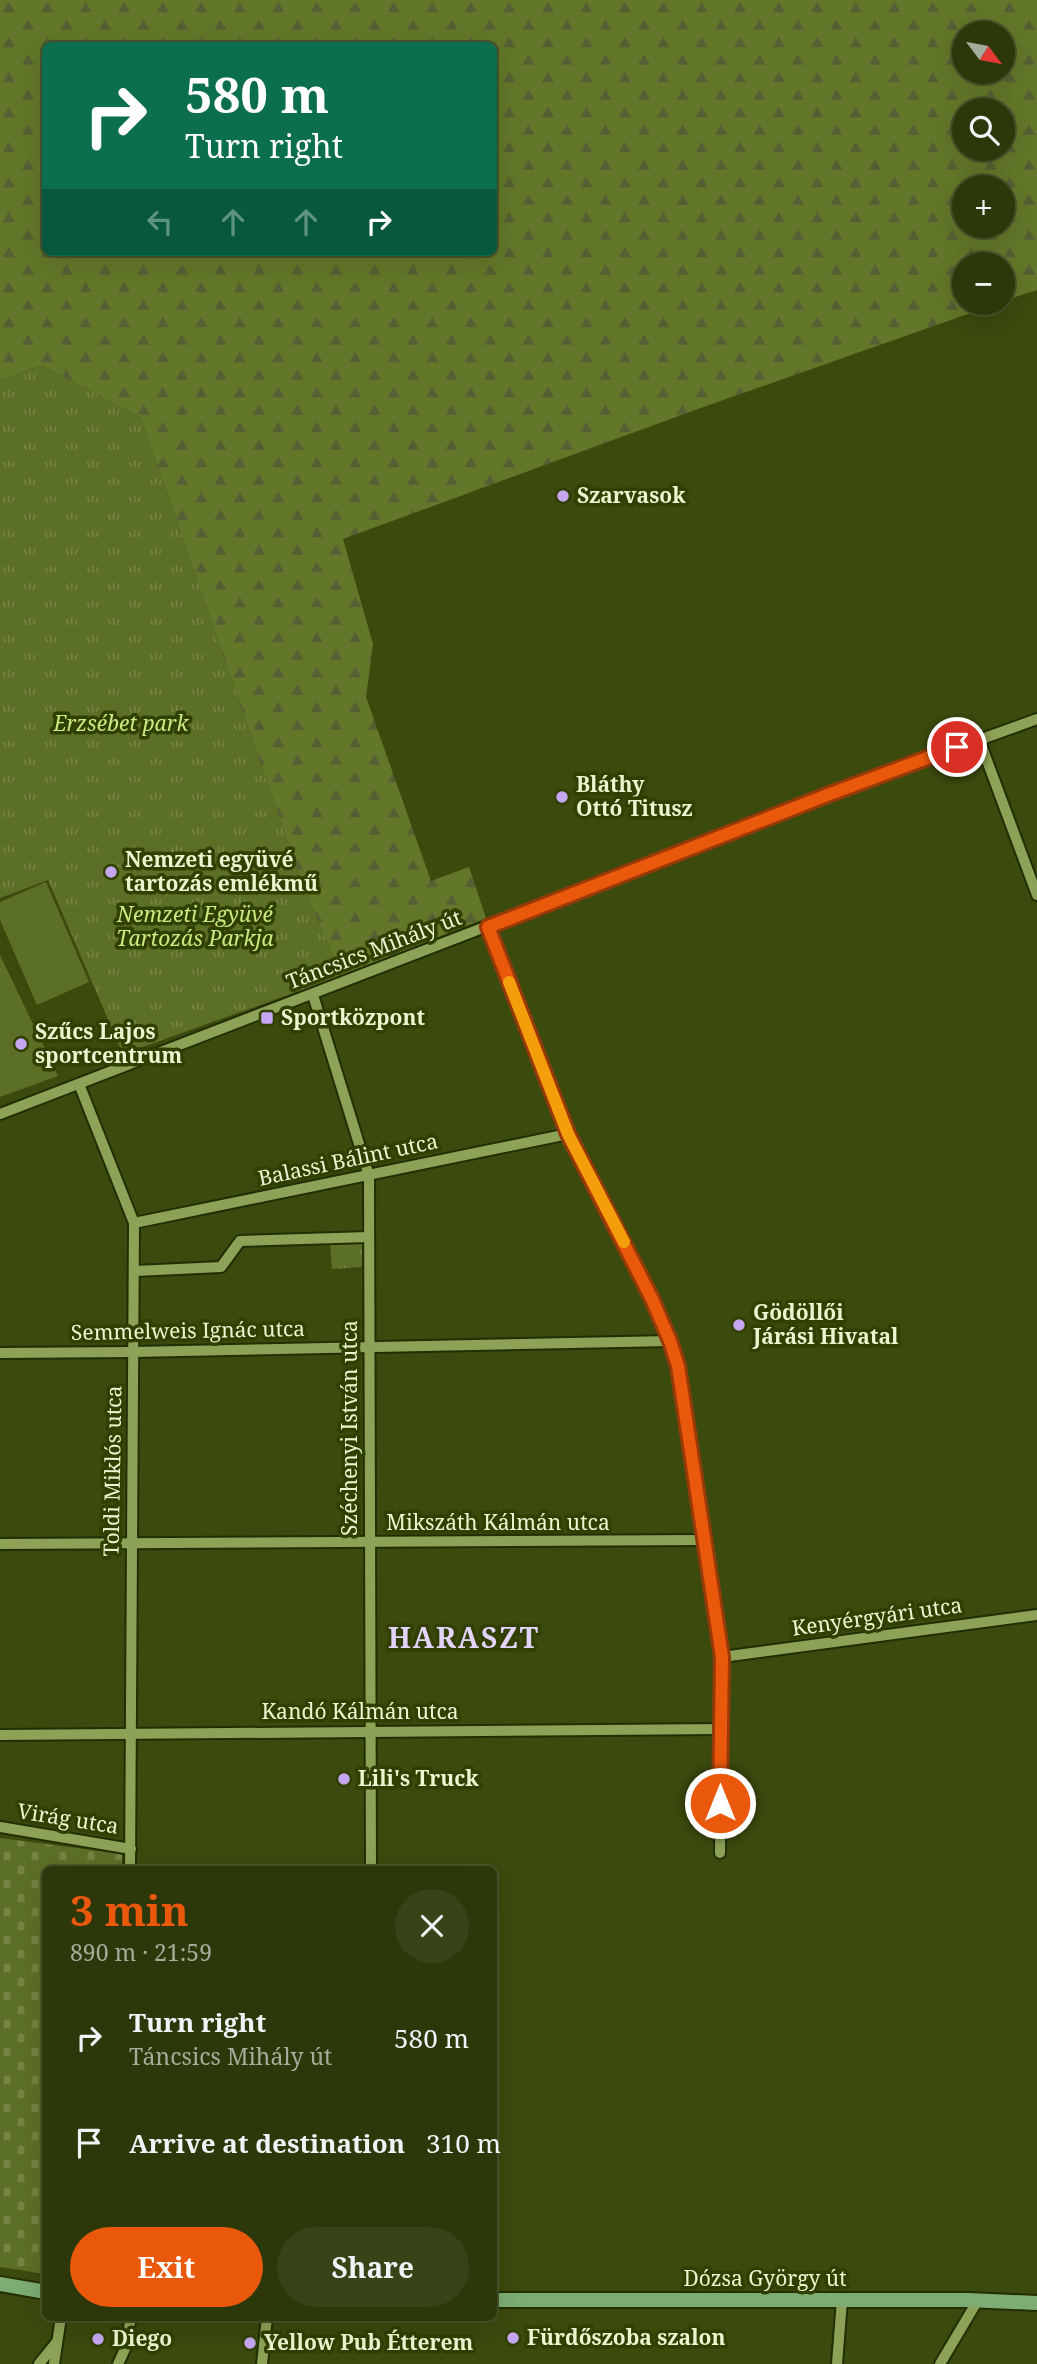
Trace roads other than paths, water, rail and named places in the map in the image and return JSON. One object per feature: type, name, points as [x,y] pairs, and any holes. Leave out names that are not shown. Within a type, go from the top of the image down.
[{"type":"main road","points":[[0,2284],[42,2291]]},
{"type":"main road","name":"Dózsa György út","points":[[497,2300],[978,2300],[1037,2303]]},
{"type":"street","name":"Táncsics Mihály út","points":[[0,1114],[838,791],[1037,719]]},
{"type":"street","points":[[979,739],[1037,895]]},
{"type":"street","points":[[488,927],[568,1134],[629,1253],[670,1341],[678,1366],[722,1657],[720,1853]]},
{"type":"street","name":"Széchenyi István utca","points":[[313,995],[369,1176],[371,1866]]},
{"type":"street","name":"Toldi Miklós utca","points":[[79,1084],[134,1223],[130,1866]]},
{"type":"street","name":"Balassi Bálint utca","points":[[134,1223],[568,1134]]},
{"type":"street","points":[[135,1271],[221,1267],[240,1241],[369,1237]]},
{"type":"street","name":"Semmelweis Ignác utca","points":[[0,1353],[670,1341]]},
{"type":"street","name":"Mikszáth Kálmán utca","points":[[0,1544],[703,1540]]},
{"type":"street","name":"Kenyérgyári utca","points":[[722,1657],[1037,1615]]},
{"type":"street","name":"Kandó Kálmán utca","points":[[0,1735],[721,1728]]},
{"type":"street","name":"Virág utca","points":[[0,1827],[131,1849]]},
{"type":"street","points":[[837,2364],[842,2300]]},
{"type":"street","points":[[940,2364],[978,2300]]},
{"type":"street","points":[[54,2364],[60,2321]]},
{"type":"street","points":[[121,2363],[130,2321]]},
{"type":"street","points":[[262,2364],[267,2321]]},
{"type":"street","points":[[39,2364],[56,2343]]},
{"type":"place","name":"Szarvasok","points":[[563,496]]},
{"type":"place","name":"Bláthy Ottó Titusz","points":[[562,797]]},
{"type":"place","name":"Nemzeti együvé tartozás emlékmű","points":[[111,872]]},
{"type":"place","name":"Sportközpont","points":[[267,1018]]},
{"type":"place","name":"Szűcs Lajos sportcentrum","points":[[21,1044]]},
{"type":"place","name":"Gödöllői Járási Hivatal","points":[[739,1325]]},
{"type":"place","name":"Lili's Truck","points":[[344,1779]]},
{"type":"place","name":"Fürdőszoba szalon","points":[[513,2338]]},
{"type":"place","name":"Diego","points":[[98,2339]]},
{"type":"place","name":"Yellow Pub Étterem","points":[[250,2343]]},
{"type":"district","name":"HARASZT","points":[[464,1638]]},
{"type":"park label","name":"Erzsébet park","points":[[121,724]]},
{"type":"park label","name":"Nemzeti Együvé Tartozás Parkja","points":[[195,927]]}]
